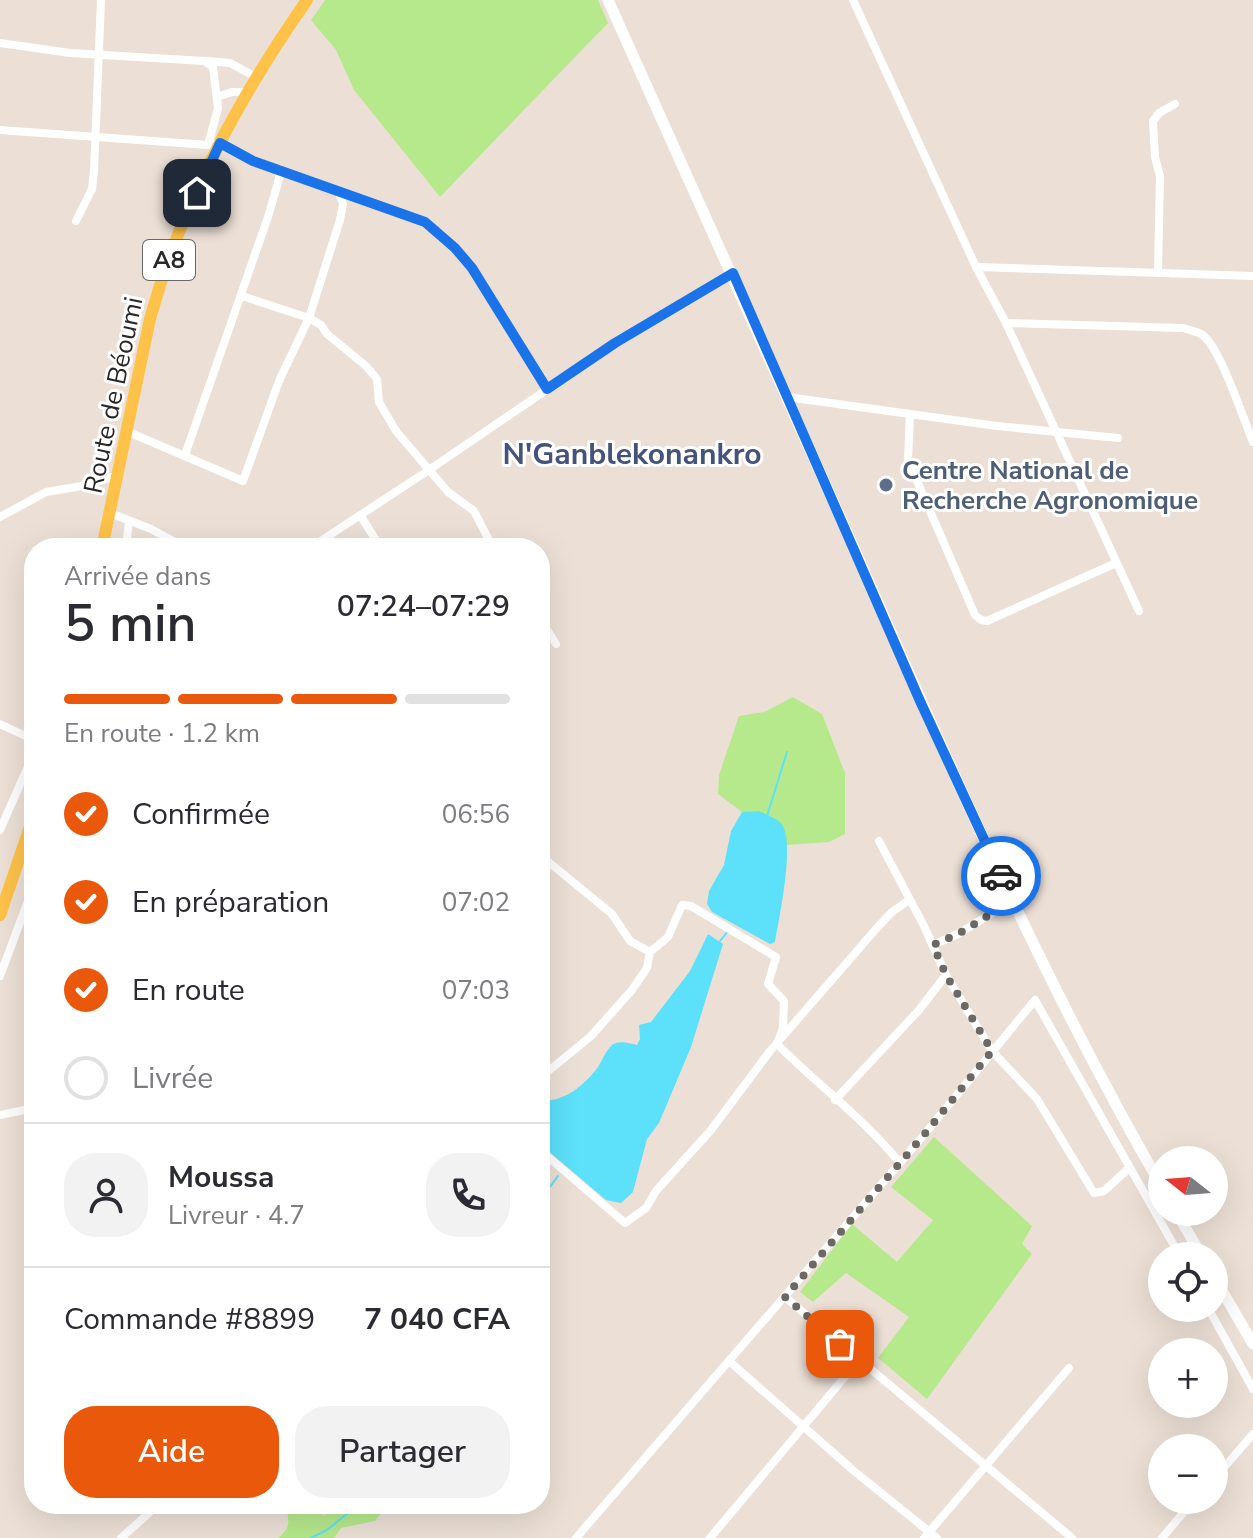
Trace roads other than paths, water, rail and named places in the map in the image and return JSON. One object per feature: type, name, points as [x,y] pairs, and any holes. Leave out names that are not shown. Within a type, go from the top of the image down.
[{"type":"main road","name":"Route de Béoumi","points":[[104,538],[159,284],[214,144],[307,0]]},
{"type":"main road","points":[[608,0],[1012,901],[1058,996],[1148,1161]]},
{"type":"main road","points":[[0,915],[24,844]]},
{"type":"main road","points":[[1228,1301],[1253,1344]]},
{"type":"street","points":[[76,221],[92,189],[101,0]]},
{"type":"street","points":[[853,0],[1139,611]]},
{"type":"street","points":[[0,43],[70,53],[230,63],[256,77]]},
{"type":"street","points":[[204,61],[213,67],[217,97],[214,144]]},
{"type":"street","points":[[217,97],[232,92],[247,92]]},
{"type":"street","points":[[1158,271],[1160,176],[1155,157],[1153,121],[1159,113],[1175,104]]},
{"type":"street","points":[[0,130],[214,144],[339,193],[425,222],[455,248],[472,268],[547,389]]},
{"type":"street","points":[[185,455],[242,296],[277,189],[279,169]]},
{"type":"street","points":[[126,431],[243,481],[275,391],[309,318],[340,220],[343,204],[339,193]]},
{"type":"street","points":[[976,267],[1253,276]]},
{"type":"street","points":[[325,538],[615,343],[733,273]]},
{"type":"street","points":[[242,296],[309,318],[321,325],[327,334],[371,372],[377,379],[379,402],[396,431],[448,492],[474,511],[488,538]]},
{"type":"street","points":[[1006,323],[1183,328],[1200,333],[1219,358],[1253,442]]},
{"type":"street","points":[[787,397],[1118,438]]},
{"type":"street","points":[[910,414],[908,460],[975,615],[981,620],[987,621],[1116,563]]},
{"type":"street","points":[[0,517],[46,492],[88,485],[118,475]]},
{"type":"street","points":[[110,513],[165,538]]},
{"type":"street","points":[[360,515],[375,538]]},
{"type":"street","points":[[127,538],[129,521]]},
{"type":"street","points":[[550,634],[556,644]]},
{"type":"street","points":[[0,724],[24,735]]},
{"type":"street","points":[[0,830],[24,776]]},
{"type":"street","points":[[879,841],[946,975],[992,1051],[1037,1099],[1094,1193],[1104,1191],[1128,1169]]},
{"type":"street","points":[[550,863],[612,914],[630,941],[650,952]]},
{"type":"street","points":[[550,1159],[625,1223],[646,1208],[777,1044],[876,929],[909,900]]},
{"type":"street","points":[[933,945],[958,934],[1012,901]]},
{"type":"street","points":[[550,1070],[591,1036],[632,990],[647,968],[650,952],[668,937],[682,905],[691,906],[776,957],[768,984],[784,1001],[783,1028],[777,1044]]},
{"type":"street","points":[[0,976],[24,912]]},
{"type":"street","points":[[835,1100],[919,1010],[946,975]]},
{"type":"street","points":[[576,1538],[900,1163],[1035,1000],[1172,1242]]},
{"type":"street","points":[[777,1044],[877,1135],[900,1163]]},
{"type":"street","points":[[0,1115],[24,1110]]},
{"type":"street","points":[[785,1297],[1072,1538]]},
{"type":"street","points":[[1216,1322],[1253,1389]]},
{"type":"street","points":[[710,1538],[859,1360]]},
{"type":"street","points":[[729,1361],[926,1535],[937,1538]]},
{"type":"street","points":[[926,1535],[1069,1368]]},
{"type":"street","points":[[1228,1463],[1253,1434]]},
{"type":"street","points":[[121,1538],[148,1514]]},
{"type":"street","points":[[1162,1538],[1182,1514]]},
{"type":"water","points":[[759,811],[781,823],[787,846],[780,916],[775,942],[770,944],[712,912],[707,904],[709,891],[724,865],[731,831],[742,812]]},
{"type":"water","points":[[708,934],[723,944],[691,1047],[659,1123],[647,1139],[633,1192],[621,1203],[606,1200],[550,1152],[550,1101],[580,1086],[615,1043],[637,1045],[639,1025],[651,1022],[690,971]]},
{"type":"waterway","points":[[767,816],[787,752]]},
{"type":"waterway","points":[[720,941],[728,931]]},
{"type":"waterway","points":[[550,1187],[558,1176]]},
{"type":"waterway","points":[[311,1538],[347,1514]]},
{"type":"place","name":"Centre National de Recherche Agronomique","points":[[886,485]]},
{"type":"district","name":"N'Ganblekonankro","points":[[632,454]]}]
